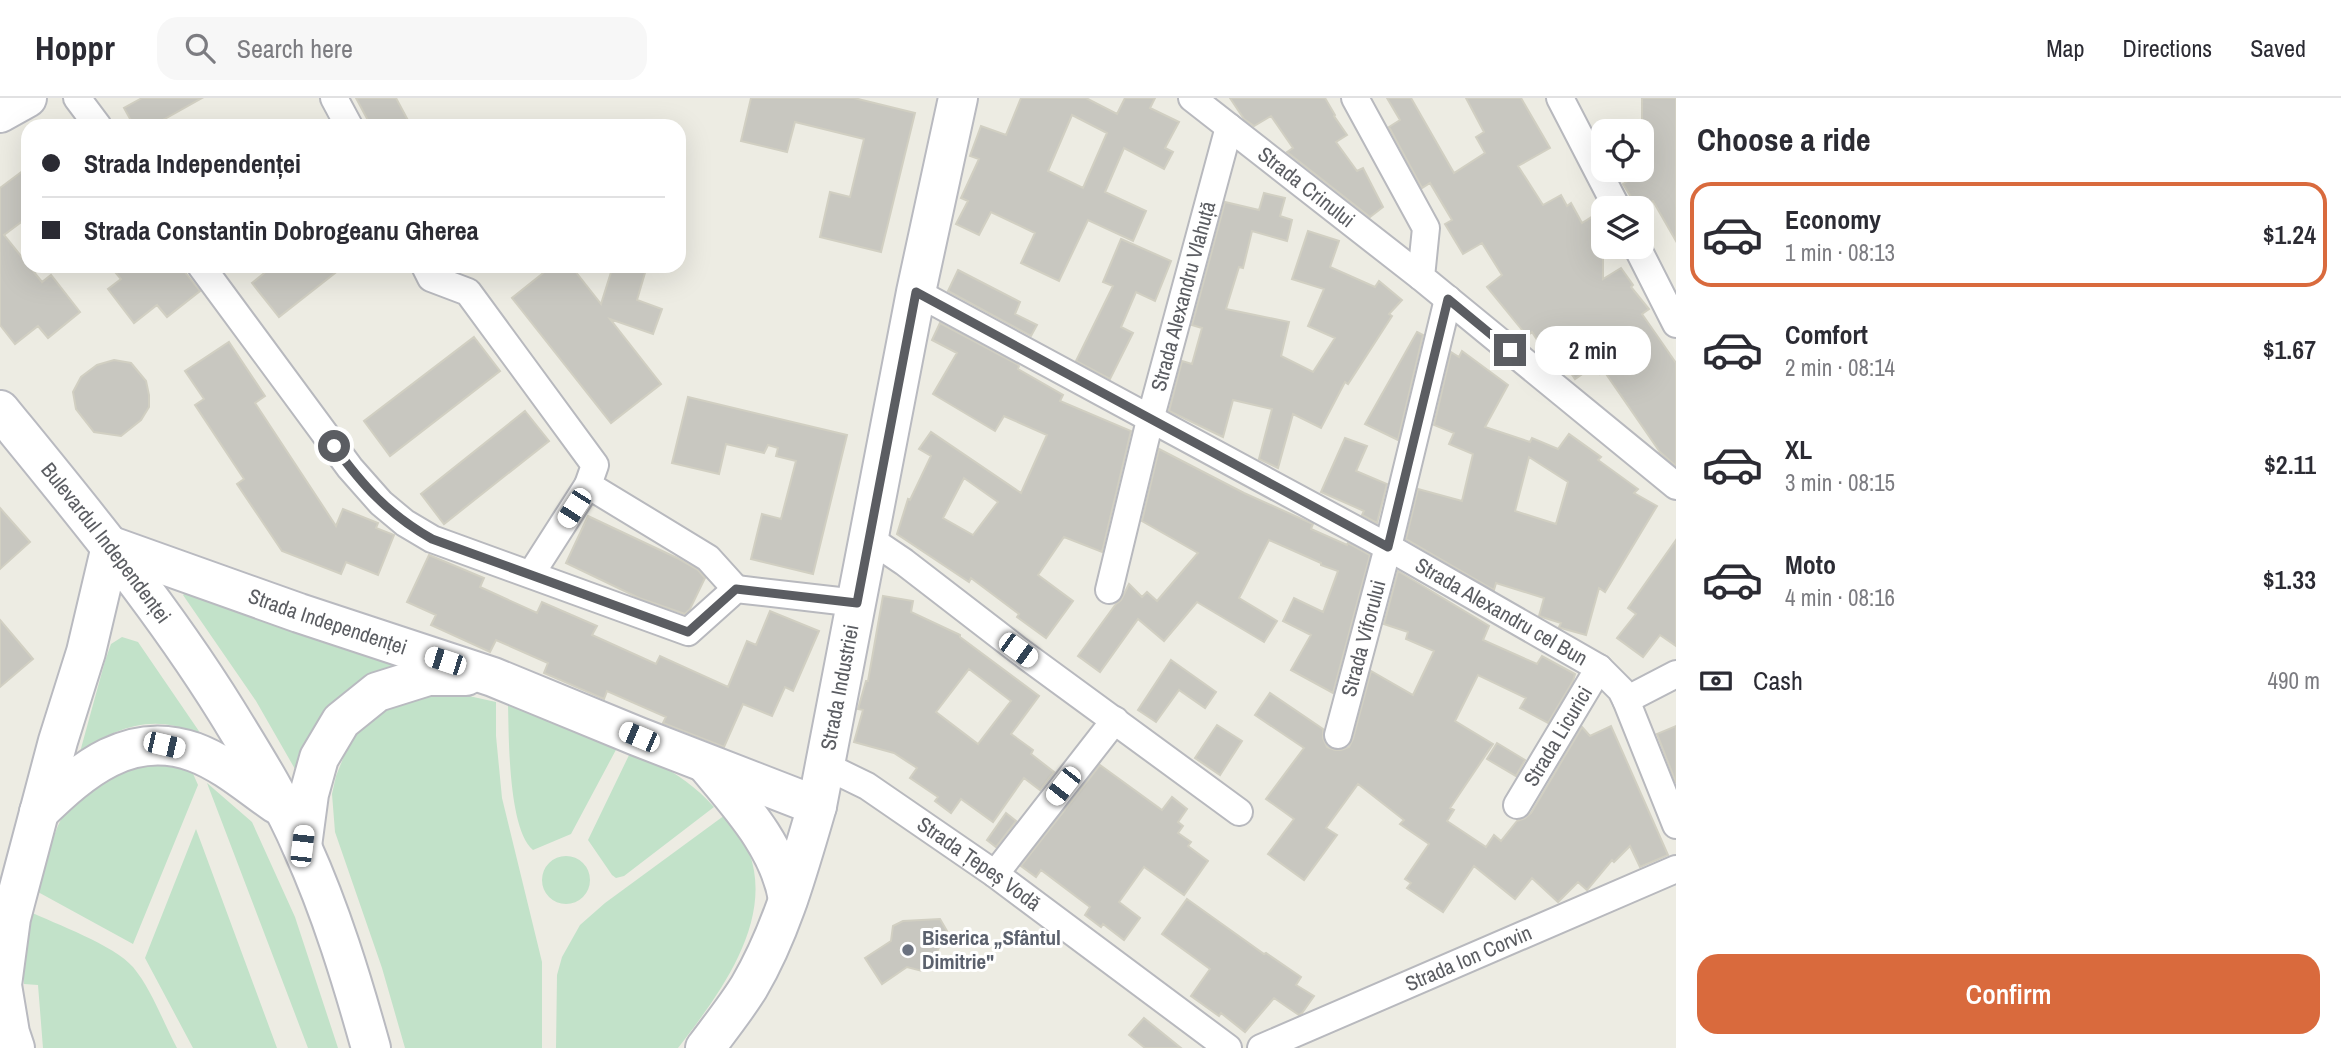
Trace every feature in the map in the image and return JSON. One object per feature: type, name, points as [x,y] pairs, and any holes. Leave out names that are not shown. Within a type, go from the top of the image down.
[{"type":"street","points":[[0,113],[27,98]]},
{"type":"street","points":[[77,98],[93,119]]},
{"type":"street","points":[[334,98],[345,119]]},
{"type":"street","name":"Strada Industriei","points":[[705,1048],[749,986],[774,935],[817,806],[916,292],[958,98]]},
{"type":"street","name":"Strada Crinului","points":[[1192,98],[1421,277],[1676,486]]},
{"type":"street","points":[[1355,98],[1426,228],[1421,277]]},
{"type":"street","points":[[1560,98],[1611,196]]},
{"type":"street","name":"Strada Alexandru Vlahuță","points":[[1110,590],[1150,420],[1229,127]]},
{"type":"street","points":[[1643,259],[1676,324]]},
{"type":"street","points":[[206,273],[350,468],[381,503],[405,523],[432,539],[688,632],[736,589]]},
{"type":"street","points":[[428,273],[431,278],[468,292],[594,465],[588,485],[531,574]]},
{"type":"street","name":"Strada Alexandru cel Bun","points":[[916,292],[1388,547],[1599,667],[1626,700],[1676,825]]},
{"type":"street","name":"Strada Viforului","points":[[1338,735],[1388,547],[1448,299]]},
{"type":"street","name":"Bulevardul Independenței","points":[[0,410],[111,546],[164,616],[248,745],[302,846],[336,938],[371,1048]]},
{"type":"street","points":[[588,485],[708,558],[736,589],[857,603]]},
{"type":"street","points":[[870,540],[904,562],[1018,650],[1239,812]]},
{"type":"street","points":[[15,1048],[1,984],[11,918],[86,652],[111,546]]},
{"type":"street","name":"Strada Independenței","points":[[111,546],[299,613],[493,677],[817,806]]},
{"type":"street","name":"Strada Licurici","points":[[1517,805],[1599,667]]},
{"type":"street","name":"Strada Licurici","points":[[1626,700],[1676,674]]},
{"type":"street","points":[[302,846],[309,794],[318,758],[341,721],[377,692],[428,676],[493,677]]},
{"type":"street","points":[[995,874],[1115,720]]},
{"type":"street","points":[[39,812],[61,790],[96,763],[140,746],[164,745],[194,752],[228,770],[284,809]]},
{"type":"street","points":[[705,762],[767,843],[788,899]]},
{"type":"street","name":"Strada Țepeș Vodă","points":[[826,766],[867,786],[995,874],[1228,1048]]},
{"type":"street","name":"Strada Ion Corvin","points":[[1261,1048],[1676,869]]},
{"type":"green space","points":[[187,591],[427,665],[303,783],[256,701],[183,595]]},
{"type":"green space","points":[[122,637],[138,642],[205,740],[175,726],[149,724],[113,733],[80,752],[111,644]]},
{"type":"green space","points":[[451,692],[496,702],[496,736],[502,798],[542,962],[542,1048],[405,1048],[382,968],[335,832],[332,794],[344,756],[356,734],[375,715],[407,696]]},
{"type":"green space","points":[[508,705],[618,746],[571,834],[533,850],[525,839],[514,803]]},
{"type":"green space","points":[[631,751],[676,774],[714,807],[624,876],[616,878],[588,840]]},
{"type":"green space","points":[[149,758],[191,769],[198,785],[133,944],[38,892],[55,834],[77,795],[103,778]]},
{"type":"green space","points":[[207,783],[252,822],[295,917],[338,1048],[308,1048]]},
{"type":"green space","points":[[725,815],[749,852],[755,878],[754,905],[749,931],[738,957],[725,982],[694,1028],[678,1048],[556,1048],[557,975],[562,957],[580,925],[605,903]]},
{"type":"green space","points":[[196,829],[277,1048],[193,1048],[145,958]]},
{"type":"green space","points":[[566,856],[583,863],[590,880],[583,897],[566,904],[549,897],[542,880],[549,863]]},
{"type":"green space","points":[[28,911],[99,943],[133,967],[157,1006],[177,1048],[43,1048],[38,985],[24,984],[23,953]]},
{"type":"building","points":[[142,98],[202,98],[165,119],[130,119],[124,108]]},
{"type":"building","points":[[356,98],[396,98],[407,119],[367,119]]},
{"type":"building","points":[[751,98],[854,98],[915,113],[881,252],[820,237],[830,192],[850,197],[864,139],[795,122],[787,152],[741,141]]},
{"type":"building","points":[[1021,98],[1086,98],[1117,114],[1125,98],[1155,98],[1150,108],[1179,122],[1165,148],[1173,152],[1164,169],[1124,148],[1105,192],[1146,211],[1133,241],[1088,220],[1059,281],[1021,263],[1035,233],[991,212],[979,235],[956,224],[968,201],[961,198],[979,159],[970,156],[981,126],[1006,135]],"holes":[[[1072,115],[1107,133],[1083,188],[1048,171]]]},
{"type":"building","points":[[1230,98],[1325,98],[1347,135],[1336,142],[1357,171],[1363,168],[1383,207],[1370,217],[1287,152],[1293,148],[1271,116],[1254,126],[1244,119]]},
{"type":"building","points":[[1387,98],[1411,98],[1454,173],[1485,153],[1476,137],[1484,132],[1466,98],[1521,98],[1550,148],[1518,166],[1543,205],[1561,195],[1567,206],[1571,203],[1582,223],[1591,217],[1591,259],[1603,259],[1603,279],[1621,268],[1633,285],[1631,287],[1649,309],[1642,314],[1676,363],[1676,466],[1660,452],[1604,371],[1600,374],[1594,366],[1575,379],[1549,341],[1541,346],[1532,332],[1527,336],[1487,287],[1502,275],[1482,243],[1463,254],[1445,224],[1452,220],[1430,183],[1422,188],[1389,127],[1400,120]]},
{"type":"building","points":[[1642,98],[1676,98],[1676,241],[1654,203],[1654,196],[1630,196],[1623,184],[1654,182],[1654,119],[1642,119]]},
{"type":"building","points":[[21,172],[21,222],[4,235],[21,256],[21,273],[35,273],[42,282],[51,275],[80,312],[48,338],[38,326],[15,344],[0,325],[0,188]]},
{"type":"building","points":[[1264,193],[1285,198],[1280,216],[1292,220],[1287,241],[1252,231],[1243,268],[1239,267],[1226,309],[1289,322],[1281,356],[1313,372],[1335,338],[1308,326],[1324,289],[1292,279],[1308,231],[1339,241],[1330,267],[1375,287],[1379,281],[1402,300],[1389,314],[1392,316],[1348,384],[1345,382],[1321,428],[1293,414],[1278,468],[1259,459],[1272,409],[1233,400],[1223,437],[1169,411],[1182,361],[1192,364],[1202,328],[1192,325],[1225,202],[1259,210]]},
{"type":"building","points":[[1121,239],[1171,261],[1155,301],[1136,292],[1121,327],[1133,333],[1110,379],[1076,361],[1113,286],[1103,282]]},
{"type":"building","points":[[958,270],[1020,302],[1015,314],[1037,325],[1031,336],[948,291]]},
{"type":"building","points":[[116,273],[186,273],[200,291],[167,317],[157,305],[134,323],[108,289],[121,279]]},
{"type":"building","points":[[264,273],[335,273],[279,317],[252,283]]},
{"type":"building","points":[[543,273],[577,273],[601,304],[611,273],[645,273],[637,300],[662,309],[653,334],[610,319],[661,384],[611,423],[512,298]]},
{"type":"building","points":[[940,323],[1017,364],[1018,369],[1063,395],[1060,401],[1131,431],[1102,552],[1064,537],[1038,575],[1073,601],[1046,638],[971,578],[969,582],[897,534],[908,499],[910,500],[931,456],[919,449],[931,432],[1021,493],[1047,435],[1004,416],[995,431],[933,394],[957,353],[932,340]],"holes":[[[964,478],[998,502],[973,535],[943,518]]]},
{"type":"building","points":[[1417,332],[1423,335],[1398,440],[1365,424]]},
{"type":"building","points":[[474,337],[500,371],[390,456],[364,421]]},
{"type":"building","points":[[229,342],[265,396],[255,403],[336,526],[343,509],[378,523],[376,528],[394,535],[378,575],[346,562],[341,574],[282,551],[237,484],[244,479],[195,405],[204,399],[185,371]]},
{"type":"building","points":[[1462,351],[1508,385],[1485,427],[1530,442],[1532,438],[1558,449],[1569,434],[1601,457],[1598,460],[1638,489],[1634,493],[1657,506],[1605,592],[1599,588],[1586,635],[1561,628],[1561,623],[1539,616],[1544,598],[1496,583],[1494,590],[1406,539],[1418,489],[1462,501],[1473,454],[1449,444],[1454,433],[1434,425],[1451,352],[1459,357]],"holes":[[[1529,457],[1568,482],[1556,524],[1515,511]]]},
{"type":"building","points":[[114,360],[131,363],[146,381],[149,395],[149,407],[141,420],[121,436],[94,432],[76,409],[73,392],[81,377],[97,365]]},
{"type":"building","points":[[688,397],[847,435],[813,574],[751,559],[762,514],[781,519],[796,461],[776,456],[778,448],[768,445],[764,453],[726,444],[719,474],[672,463]]},
{"type":"building","points":[[525,411],[549,441],[444,524],[421,494]]},
{"type":"building","points":[[1345,438],[1367,446],[1356,471],[1387,484],[1377,523],[1362,515],[1364,511],[1321,492]]},
{"type":"building","points":[[1159,449],[1244,493],[1313,524],[1311,529],[1347,545],[1348,543],[1370,555],[1333,693],[1291,670],[1311,635],[1283,621],[1294,598],[1323,612],[1338,571],[1269,540],[1239,598],[1277,621],[1264,642],[1197,602],[1164,641],[1138,619],[1100,672],[1078,656],[1121,600],[1129,584],[1142,597],[1147,592],[1157,601],[1198,553],[1142,521]]},
{"type":"building","points":[[0,508],[30,542],[0,569]]},
{"type":"building","points":[[588,516],[698,570],[705,578],[690,609],[685,614],[639,598],[566,563]]},
{"type":"building","points":[[1676,540],[1676,646],[1660,635],[1643,657],[1617,638],[1636,614],[1628,608]]},
{"type":"building","points":[[429,555],[484,578],[480,587],[537,613],[542,602],[597,626],[592,635],[656,664],[660,656],[728,687],[747,641],[756,645],[770,611],[819,631],[793,691],[785,687],[772,716],[743,704],[724,747],[663,723],[666,717],[607,691],[604,699],[544,673],[548,663],[496,640],[490,652],[431,625],[436,615],[407,602]]},
{"type":"building","points":[[1398,571],[1489,626],[1483,640],[1537,664],[1542,656],[1575,674],[1548,723],[1520,708],[1526,698],[1478,675],[1455,721],[1493,744],[1450,808],[1454,810],[1447,821],[1486,847],[1494,835],[1501,841],[1517,821],[1531,813],[1582,727],[1590,736],[1611,726],[1668,855],[1640,867],[1630,846],[1614,862],[1612,860],[1587,890],[1578,882],[1558,902],[1532,878],[1515,899],[1474,866],[1443,912],[1407,888],[1411,883],[1405,879],[1429,844],[1400,824],[1404,820],[1358,784],[1326,828],[1337,835],[1304,880],[1268,854],[1294,819],[1266,799],[1304,748],[1255,715],[1270,693],[1323,729],[1327,747],[1341,750],[1349,747],[1353,739],[1371,671],[1413,695],[1434,651],[1406,639],[1408,632],[1384,624]]},
{"type":"building","points":[[883,596],[913,601],[911,612],[960,635],[1039,696],[1011,734],[1033,750],[1031,754],[1054,772],[1040,790],[1024,778],[993,822],[961,799],[951,813],[935,801],[938,797],[910,778],[917,768],[894,753],[854,742],[863,710],[858,709],[868,681]],"holes":[[[969,669],[1011,701],[978,744],[936,712]]]},
{"type":"building","points":[[0,620],[33,659],[0,687]]},
{"type":"building","points":[[1171,660],[1216,692],[1205,708],[1179,690],[1156,722],[1138,710]]},
{"type":"building","points":[[1217,725],[1242,741],[1220,775],[1195,758]]},
{"type":"building","points":[[1676,726],[1676,783],[1657,734]]},
{"type":"building","points":[[1497,743],[1525,760],[1516,776],[1487,759]]},
{"type":"building","points":[[1100,765],[1162,810],[1172,797],[1187,809],[1178,822],[1183,826],[1178,833],[1191,842],[1188,846],[1208,861],[1184,895],[1144,867],[1119,902],[1140,918],[1124,940],[1103,924],[1101,927],[1085,915],[1090,907],[1041,870],[1036,877],[1021,866]]},
{"type":"building","points":[[1006,813],[1016,821],[996,847],[987,840]]},
{"type":"building","points":[[1187,899],[1301,977],[1296,985],[1314,996],[1302,1013],[1299,1015],[1274,998],[1245,1032],[1221,1013],[1219,1016],[1191,996],[1210,969],[1162,934]]},
{"type":"building","name":"Biserica „Sfântul Dimitrie\"","points":[[940,919],[947,931],[931,964],[922,971],[907,967],[882,984],[865,958],[891,941],[893,926],[903,921]]},
{"type":"building","points":[[1144,1018],[1181,1048],[1145,1048],[1129,1035]]},
{"type":"place","name":"Biserica „Sfântul Dimitrie\"","points":[[908,950]]},
{"type":"route","points":[[334,446],[381,503],[405,523],[432,539],[688,632],[736,589],[857,603],[916,292],[1388,547],[1448,299],[1510,350]]}]
